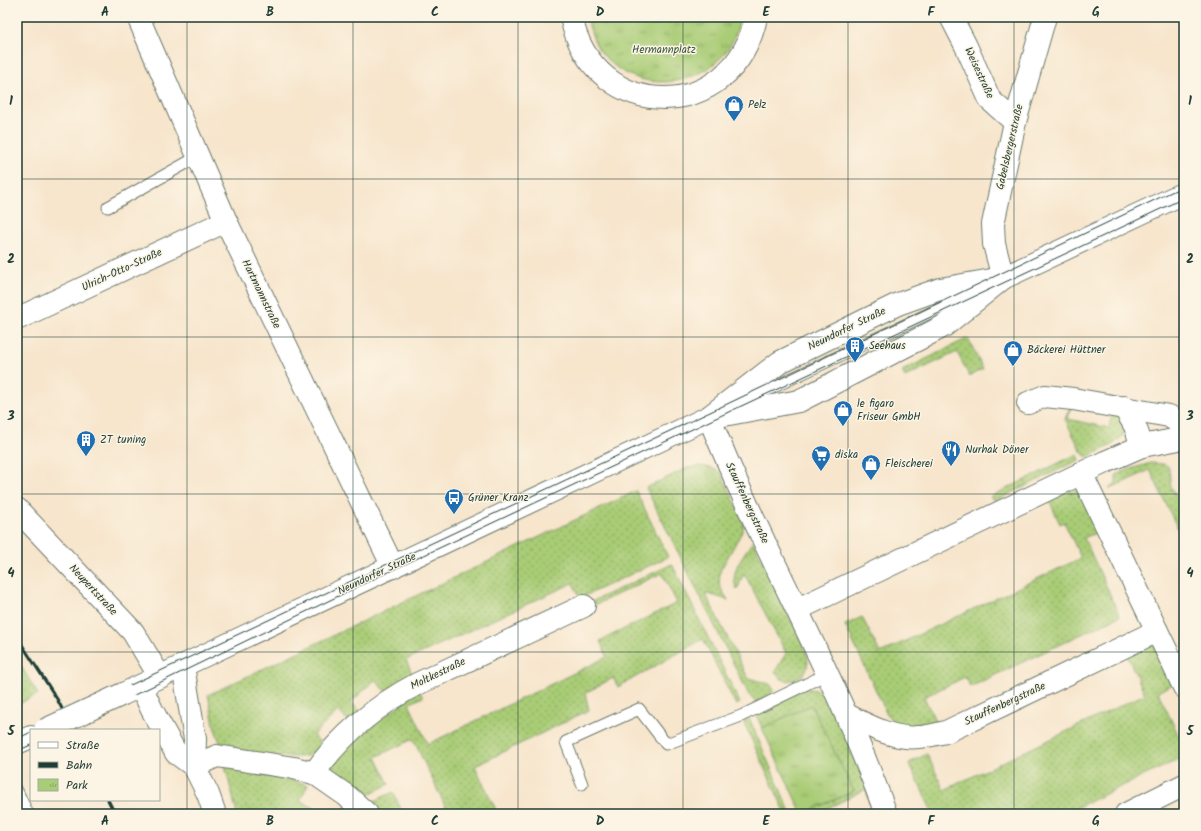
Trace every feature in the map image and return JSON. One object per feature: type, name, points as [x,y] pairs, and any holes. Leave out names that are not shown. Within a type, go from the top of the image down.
[{"type":"street","name":"Hartmannstraße","points":[[138,17],[226,221],[393,567]]},
{"type":"street","points":[[572,17],[575,33],[582,50],[592,65],[605,78],[620,87],[637,94],[655,98],[673,98],[691,94],[708,87],[723,77],[746,49],[753,32],[756,17]]},
{"type":"street","name":"Weisestraße","points":[[951,17],[966,46],[990,100],[1015,122]]},
{"type":"street","name":"Gabelsbergerstraße","points":[[1003,278],[994,244],[993,224],[1015,122],[1044,17]]},
{"type":"street","name":"Neundorfer Straße","points":[[709,417],[799,401],[944,326],[1003,278],[1184,192]]},
{"type":"street","name":"Ulrich-Otto-Straße","points":[[17,319],[226,221]]},
{"type":"street","name":"Neundorfer Straße","points":[[48,729],[709,417],[780,362],[898,304],[940,289],[1003,278]]},
{"type":"street","points":[[1028,403],[1045,396],[1169,416],[1184,426]]},
{"type":"street","points":[[1124,408],[1135,426],[1142,446]]},
{"type":"street","name":"Stauffenbergstraße","points":[[709,417],[758,527],[847,715],[886,814]]},
{"type":"street","points":[[798,609],[1080,473],[1142,446],[1184,438]]},
{"type":"street","points":[[1080,473],[1184,687]]},
{"type":"street","name":"Neupertstraße","points":[[17,509],[132,632],[141,686],[152,710],[176,753],[194,766]]},
{"type":"street","name":"Moltkestraße","points":[[314,774],[330,752],[378,707],[391,698],[416,684],[584,606]]},
{"type":"street","name":"Stauffenbergstraße","points":[[847,715],[880,731],[916,738],[946,732],[1157,631]]},
{"type":"street","points":[[183,666],[195,739],[194,766],[208,794],[215,814]]},
{"type":"street","points":[[194,766],[217,756],[294,768],[314,774],[347,796],[367,814]]},
{"type":"street","points":[[1126,814],[1184,784]]},
{"type":"lane","points":[[108,207],[198,156]]},
{"type":"lane","points":[[582,784],[566,742],[639,709],[666,744],[741,716],[827,674]]},
{"type":"lane","points":[[17,791],[28,814]]},
{"type":"green space","name":"Hermannplatz","points":[[587,17],[740,17],[733,40],[720,59],[702,72],[682,80],[660,82],[637,78],[617,68],[600,51],[592,35]]},
{"type":"green space","points":[[968,338],[983,369],[969,376],[957,352],[905,377],[902,371]]},
{"type":"green space","points":[[1073,399],[1068,419],[1109,428],[1112,412],[1119,414],[1126,430],[1119,440],[1087,457],[1082,453],[1065,419]]},
{"type":"green space","points":[[1077,454],[1079,460],[995,501],[990,497]]},
{"type":"green space","points":[[1151,463],[1163,464],[1169,467],[1171,487],[1184,511],[1184,542],[1150,470],[1109,489],[1116,483],[1116,475]]},
{"type":"green space","points":[[701,466],[712,468],[721,473],[744,521],[743,530],[720,571],[719,585],[728,600],[705,593],[748,678],[770,684],[774,690],[769,696],[755,702],[749,695],[646,488],[687,468]]},
{"type":"green space","points":[[1069,488],[1071,493],[1080,488],[1100,531],[1084,538],[1120,616],[970,687],[965,677],[924,697],[938,727],[896,727],[887,714],[845,625],[862,617],[880,653],[1081,558],[1064,522],[1060,524],[1048,498]]},
{"type":"green space","points":[[636,491],[668,557],[580,598],[573,583],[406,660],[413,676],[386,692],[375,680],[351,702],[361,713],[351,724],[338,711],[313,735],[324,746],[316,753],[302,757],[265,755],[239,750],[220,743],[215,729],[208,695]]},
{"type":"green space","points":[[753,541],[806,651],[808,662],[806,671],[797,679],[789,681],[782,679],[775,672],[786,653],[744,573],[737,590],[734,577],[735,571],[741,558]]},
{"type":"green space","points":[[672,564],[740,703],[736,705],[703,639],[618,687],[613,678],[585,693],[589,710],[475,766],[498,814],[449,814],[413,739],[376,757],[389,784],[363,797],[334,776],[332,765],[336,754],[419,690],[423,697],[409,704],[428,744],[607,657],[600,641],[677,603],[662,573],[595,605],[593,601]]},
{"type":"green space","points":[[1151,638],[1172,684],[1158,692],[1184,747],[1184,757],[1063,814],[933,814],[909,763],[927,754],[944,790],[1145,694],[1125,651]]},
{"type":"green space","points":[[17,660],[38,694],[17,705]]},
{"type":"green space","points":[[805,688],[817,690],[828,698],[878,814],[872,814],[866,789],[816,814],[802,814],[854,791],[811,705],[762,728],[757,717],[759,712]]},
{"type":"green space","points":[[811,705],[854,791],[802,814],[762,728]]},
{"type":"green space","points":[[749,718],[791,814],[786,814],[743,721]]},
{"type":"green space","points":[[225,766],[286,778],[308,785],[300,800],[324,814],[237,814]]},
{"type":"green space","points":[[393,792],[402,811],[396,814],[381,814],[370,803]]},
{"type":"tram line","points":[[37,729],[725,405],[1184,186]]},
{"type":"tram line","points":[[64,729],[386,573],[1184,198]]},
{"type":"tram line","points":[[17,739],[30,732]]},
{"type":"tram line","points":[[17,751],[30,745]]},
{"type":"railway","points":[[17,637],[57,699],[72,729]]},
{"type":"railway","points":[[108,801],[115,814]]},
{"type":"place","name":"Pelz","points":[[734,122]]},
{"type":"place","name":"Seehaus","points":[[855,363]]},
{"type":"place","name":"Bäckerei Hüttner","points":[[1013,367]]},
{"type":"place","name":"le figaro Friseur GmbH","points":[[843,427]]},
{"type":"place","name":"ZT tuning","points":[[86,457]]},
{"type":"place","name":"Nurhak Döner","points":[[951,467]]},
{"type":"place","name":"diska","points":[[821,472]]},
{"type":"place","name":"Fleischerei","points":[[871,481]]},
{"type":"place","name":"Grüner Kranz","points":[[454,515]]}]
